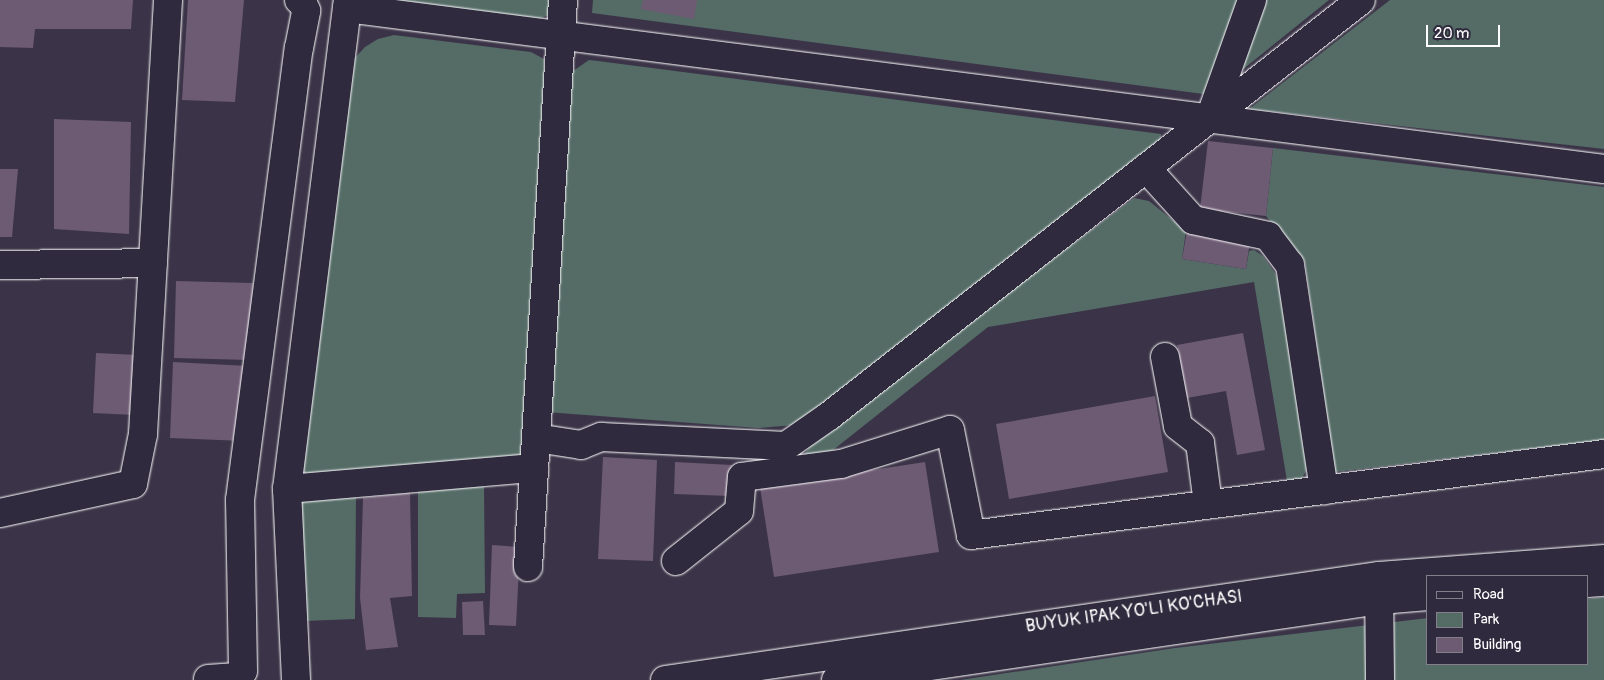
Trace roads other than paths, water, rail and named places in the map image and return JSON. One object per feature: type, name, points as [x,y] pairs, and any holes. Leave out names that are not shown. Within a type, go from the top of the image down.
[{"type":"street","points":[[0,513],[133,484],[143,434],[168,0]]},
{"type":"street","points":[[208,679],[237,677],[243,671],[240,500],[297,57],[306,11],[304,3],[299,0]]},
{"type":"street","points":[[528,567],[563,0]]},
{"type":"street","points":[[1210,118],[1252,0]]},
{"type":"street","points":[[536,438],[581,444],[601,437],[786,446],[829,416],[1361,0]]},
{"type":"street","points":[[296,680],[287,488],[347,4],[560,35],[1604,169]]},
{"type":"street","points":[[1146,168],[1193,220],[1268,236],[1290,265],[1324,490]]},
{"type":"street","points":[[0,265],[153,262]]},
{"type":"street","points":[[1165,357],[1178,426],[1200,443],[1208,504]]},
{"type":"street","points":[[676,561],[739,511],[742,477],[841,464],[950,430],[971,534],[1604,454]]},
{"type":"street","points":[[287,488],[534,468]]},
{"type":"street","name":"BUYUK IPAK YO'LI KO'CHASI","points":[[1477,575],[1604,558]]},
{"type":"street","name":"BUYUK IPAK YO'LI KO'CHASI","points":[[665,680],[773,672],[1426,582]]},
{"type":"street","points":[[1589,583],[1604,582]]},
{"type":"street","points":[[1380,588],[1380,680]]},
{"type":"street","name":"BUYUK IPAK YO'LI KO'CHASI","points":[[836,680],[1380,588],[1426,596]]}]
